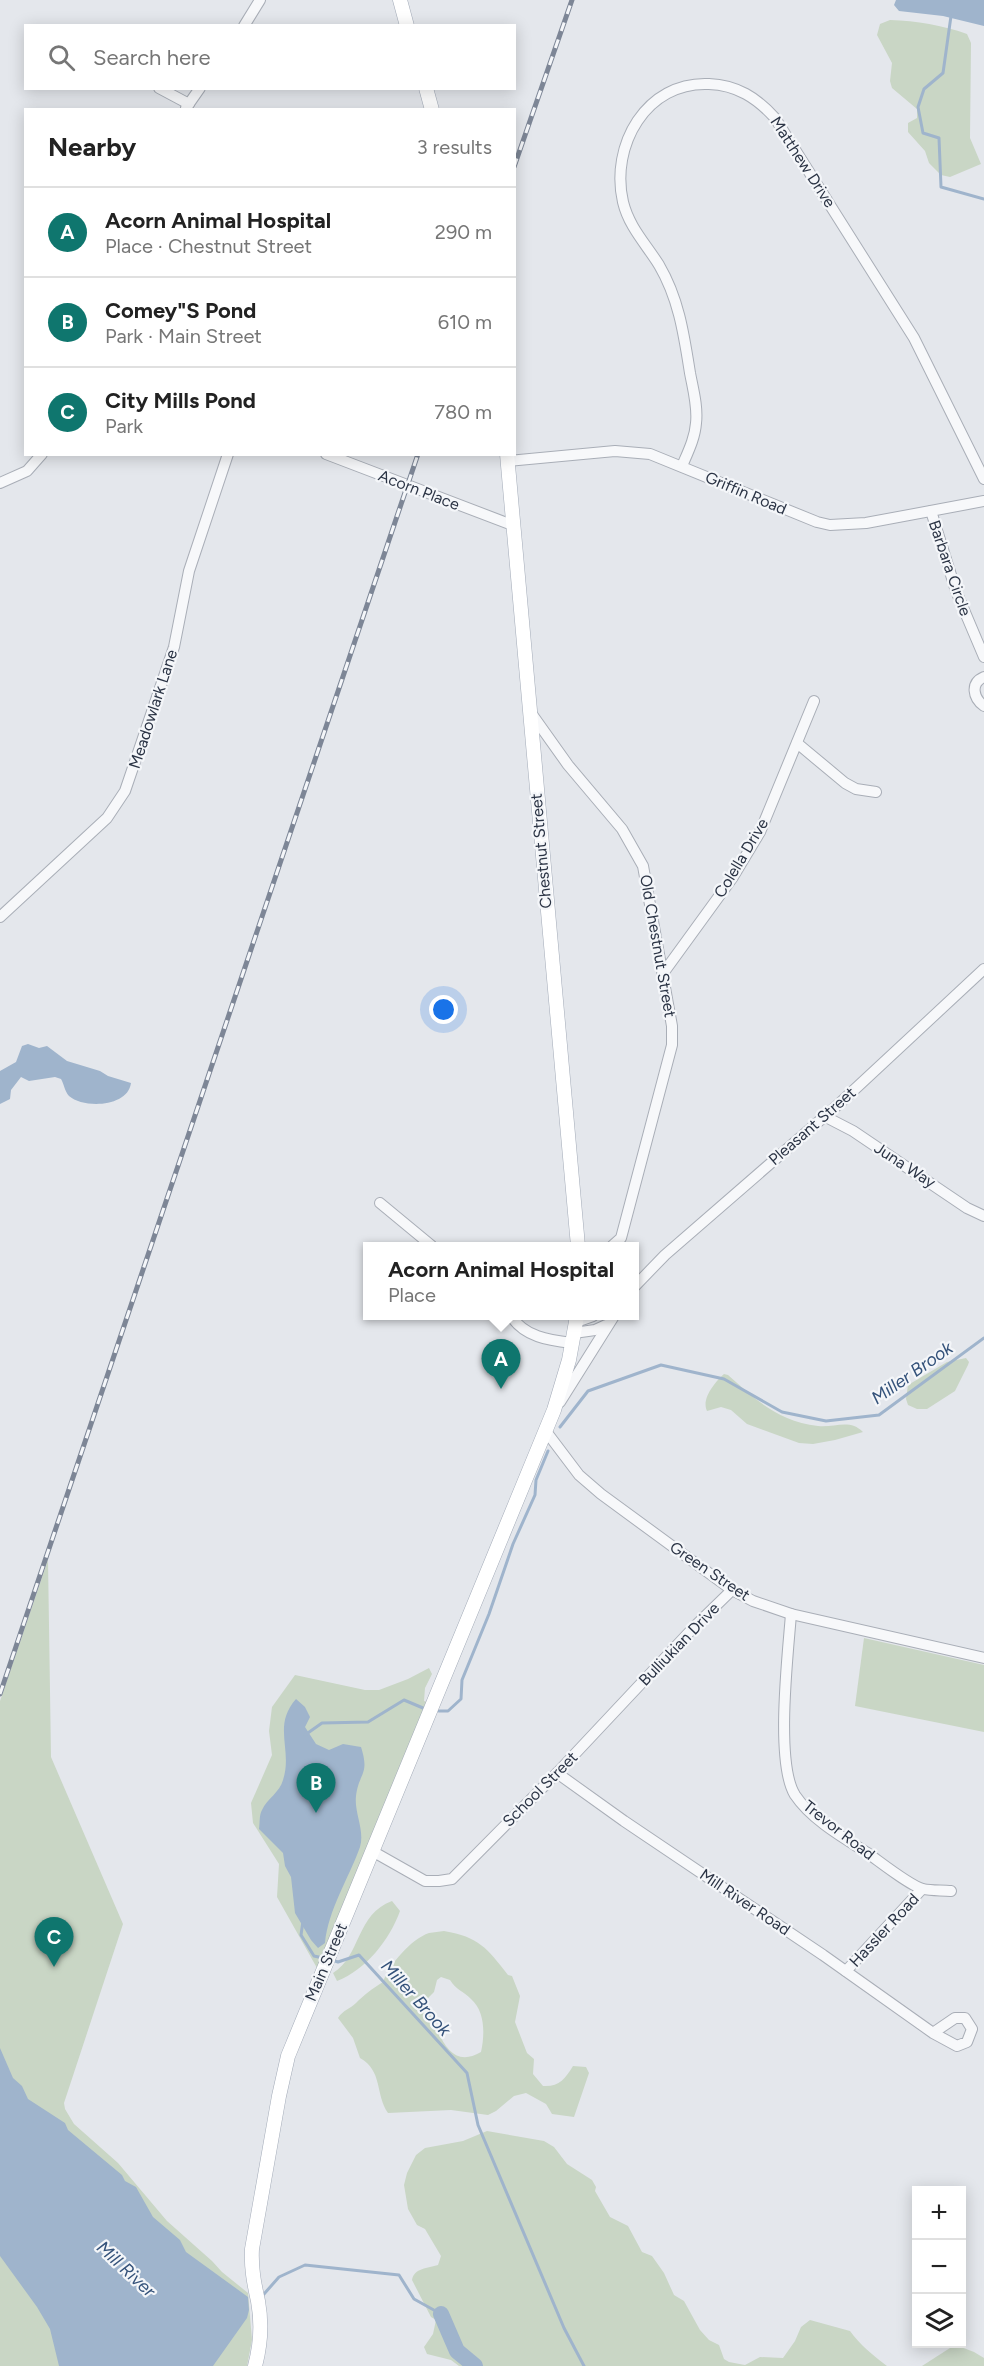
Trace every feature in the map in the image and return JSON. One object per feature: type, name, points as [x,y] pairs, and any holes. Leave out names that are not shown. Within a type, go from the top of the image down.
[{"type":"main road","points":[[400,0],[406,24]]},
{"type":"main road","points":[[427,90],[431,108]]},
{"type":"main road","name":"Chestnut Street","points":[[507,458],[578,1242]]},
{"type":"main road","points":[[545,1430],[555,1410],[575,1328]]},
{"type":"main road","name":"Main Street","points":[[255,2366],[260,2332],[252,2260],[263,2183],[288,2056],[545,1430]]},
{"type":"street","points":[[245,24],[260,0]]},
{"type":"street","name":"Matthew Drive","points":[[682,466],[695,433],[696,410],[682,324],[667,280],[626,213],[622,199],[621,162],[630,131],[648,108],[673,91],[692,85],[709,84],[727,86],[743,92],[762,104],[775,118],[914,338],[984,479]]},
{"type":"street","points":[[164,90],[171,93],[187,107],[199,90]]},
{"type":"street","name":"Griffin Road","points":[[507,458],[626,451],[650,454],[817,522],[830,525],[866,523],[984,501]]},
{"type":"street","points":[[0,483],[27,471],[40,456]]},
{"type":"street","name":"Meadowlark Lane","points":[[0,917],[107,818],[128,786],[171,656],[189,571],[227,456]]},
{"type":"street","name":"Acorn Place","points":[[331,456],[512,525]]},
{"type":"street","name":"Barbara Circle","points":[[931,511],[956,591],[984,657]]},
{"type":"street","points":[[984,677],[975,683],[974,689],[977,700],[984,706]]},
{"type":"street","name":"Colella Drive","points":[[664,972],[733,877],[760,832],[814,701]]},
{"type":"street","name":"Old Chestnut Street","points":[[528,709],[568,765],[622,829],[643,866],[664,972],[672,1026],[672,1045],[621,1238],[616,1242]]},
{"type":"street","points":[[797,743],[845,783],[856,789],[876,792]]},
{"type":"street","name":"Pleasant Street","points":[[639,1282],[665,1255],[824,1116],[984,969]]},
{"type":"street","name":"Juna Way","points":[[824,1116],[853,1131],[967,1208],[984,1216]]},
{"type":"street","points":[[380,1203],[427,1242]]},
{"type":"street","points":[[514,1320],[532,1335],[575,1328],[595,1330],[610,1320]]},
{"type":"street","points":[[555,1410],[610,1320]]},
{"type":"street","name":"Green Street","points":[[545,1430],[579,1475],[601,1494],[732,1590],[753,1601],[791,1614],[984,1658]]},
{"type":"street","name":"Bulliukian Drive","points":[[628,1699],[695,1626],[732,1590]]},
{"type":"street","name":"Trevor Road","points":[[791,1614],[785,1744],[788,1776],[792,1789],[807,1809],[838,1834],[922,1889],[951,1891]]},
{"type":"street","name":"School Street","points":[[372,1851],[426,1881],[452,1879],[628,1699]]},
{"type":"street","name":"Mill River Road","points":[[557,1773],[933,2033]]},
{"type":"street","name":"Hassler Road","points":[[846,1971],[922,1889]]},
{"type":"green space","points":[[890,20],[929,24],[967,34],[971,43],[970,138],[981,164],[950,177],[941,175],[929,163],[925,151],[908,132],[908,123],[917,118],[917,109],[892,88],[890,81],[892,63],[877,35],[880,24]]},
{"type":"green space","points":[[966,1358],[968,1365],[955,1391],[927,1409],[917,1409],[908,1405],[906,1399],[908,1385],[947,1362]]},
{"type":"green space","points":[[724,1374],[769,1408],[791,1420],[818,1426],[853,1425],[863,1432],[813,1444],[799,1443],[747,1424],[731,1410],[721,1407],[707,1411],[707,1396]]},
{"type":"green space","points":[[48,1560],[51,1757],[123,1924],[64,2103],[65,2109],[74,2124],[118,2163],[167,2221],[248,2293],[252,2340],[247,2366],[0,2366],[0,1701]]},
{"type":"green space","points":[[864,1638],[984,1665],[984,1732],[855,1706]]},
{"type":"green space","points":[[429,1668],[432,1674],[425,1688],[424,1701],[427,1702],[317,1968],[277,1897],[279,1864],[253,1823],[251,1803],[272,1755],[269,1731],[272,1707],[295,1675],[365,1690],[379,1690]]},
{"type":"green space","points":[[392,1901],[400,1911],[383,1943],[358,1969],[337,1981],[333,1973],[349,1956],[365,1925],[380,1907]]},
{"type":"green space","points":[[444,1931],[474,1940],[488,1951],[508,1975],[512,1976],[520,1996],[515,2022],[527,2053],[534,2059],[533,2074],[543,2086],[561,2081],[573,2066],[586,2067],[589,2073],[574,2117],[552,2114],[546,2104],[526,2093],[514,2096],[488,2115],[451,2110],[388,2113],[381,2098],[376,2076],[367,2063],[360,2058],[353,2038],[338,2018],[383,1982],[395,1961],[415,1941],[429,1933]],"holes":[[[441,1977],[450,1980],[476,2004],[481,2016],[483,2030],[481,2052],[469,2057],[460,2056],[445,2045],[427,2005],[427,1999],[434,1992],[437,1980]]]},
{"type":"green space","points":[[487,2131],[544,2141],[554,2147],[567,2164],[592,2180],[596,2187],[595,2191],[610,2217],[628,2226],[642,2252],[652,2256],[664,2273],[674,2295],[684,2301],[700,2330],[709,2340],[719,2345],[724,2359],[729,2362],[745,2365],[760,2357],[783,2358],[795,2341],[801,2327],[810,2320],[850,2331],[862,2345],[887,2366],[459,2366],[451,2360],[427,2354],[424,2347],[433,2334],[436,2320],[431,2317],[412,2280],[418,2271],[438,2265],[441,2256],[425,2229],[417,2225],[408,2209],[404,2185],[407,2173],[416,2155],[425,2148],[463,2141]]},
{"type":"green space","points":[[950,2348],[964,2348],[984,2358],[984,2366],[922,2366]]},
{"type":"water","points":[[896,0],[984,0],[984,26],[943,16],[899,11],[894,5]]},
{"type":"water","points":[[28,1044],[39,1048],[47,1046],[67,1061],[131,1083],[128,1091],[114,1101],[85,1103],[69,1096],[61,1079],[55,1077],[29,1081],[21,1077],[11,1090],[10,1099],[0,1104],[0,1071],[16,1062],[22,1046]]},
{"type":"water","points":[[296,1699],[305,1707],[310,1717],[305,1727],[316,1744],[329,1750],[343,1744],[361,1747],[364,1763],[356,1796],[361,1834],[360,1847],[334,1906],[325,1943],[318,1948],[295,1913],[291,1877],[285,1866],[283,1853],[259,1829],[262,1810],[283,1780],[286,1758],[285,1719]]},
{"type":"water","points":[[0,2048],[13,2078],[22,2086],[28,2099],[65,2123],[68,2130],[122,2175],[125,2181],[136,2187],[153,2217],[180,2240],[186,2252],[248,2297],[247,2318],[213,2366],[59,2366],[50,2329],[0,2256]]},
{"type":"waterway","name":"Miller Brook","points":[[951,16],[943,73],[924,89],[918,107],[923,133],[939,138],[941,187],[984,199]]},
{"type":"waterway","name":"Miller Brook","points":[[560,1427],[588,1391],[661,1365],[724,1379],[782,1412],[826,1421],[879,1415],[984,1338]]},
{"type":"waterway","name":"Miller Brook","points":[[439,1711],[448,1711],[461,1699],[462,1680],[489,1614],[513,1544],[535,1495],[536,1480],[548,1451]]},
{"type":"waterway","name":"Miller Brook","points":[[305,1735],[322,1723],[368,1722],[404,1700],[423,1708]]},
{"type":"waterway","name":"Miller Brook","points":[[303,1921],[301,1935],[314,1956],[323,1958]]},
{"type":"waterway","name":"Miller Brook","points":[[332,1960],[338,1962],[359,1955],[467,2073],[478,2125],[564,2328],[584,2366]]},
{"type":"waterway","name":"Mill River","points":[[264,2294],[279,2277],[305,2265],[399,2275],[414,2299],[441,2314]]},
{"type":"waterway","name":"Mill River","points":[[441,2314],[457,2351],[475,2366]]},
{"type":"railway","points":[[516,161],[572,0]]},
{"type":"railway","points":[[0,1694],[417,456]]},
{"type":"place","name":"Acorn Animal Hospital","points":[[501,1389]]},
{"type":"place","name":"Comey\"S Pond","points":[[316,1813]]},
{"type":"place","name":"City Mills Pond","points":[[54,1967]]}]
